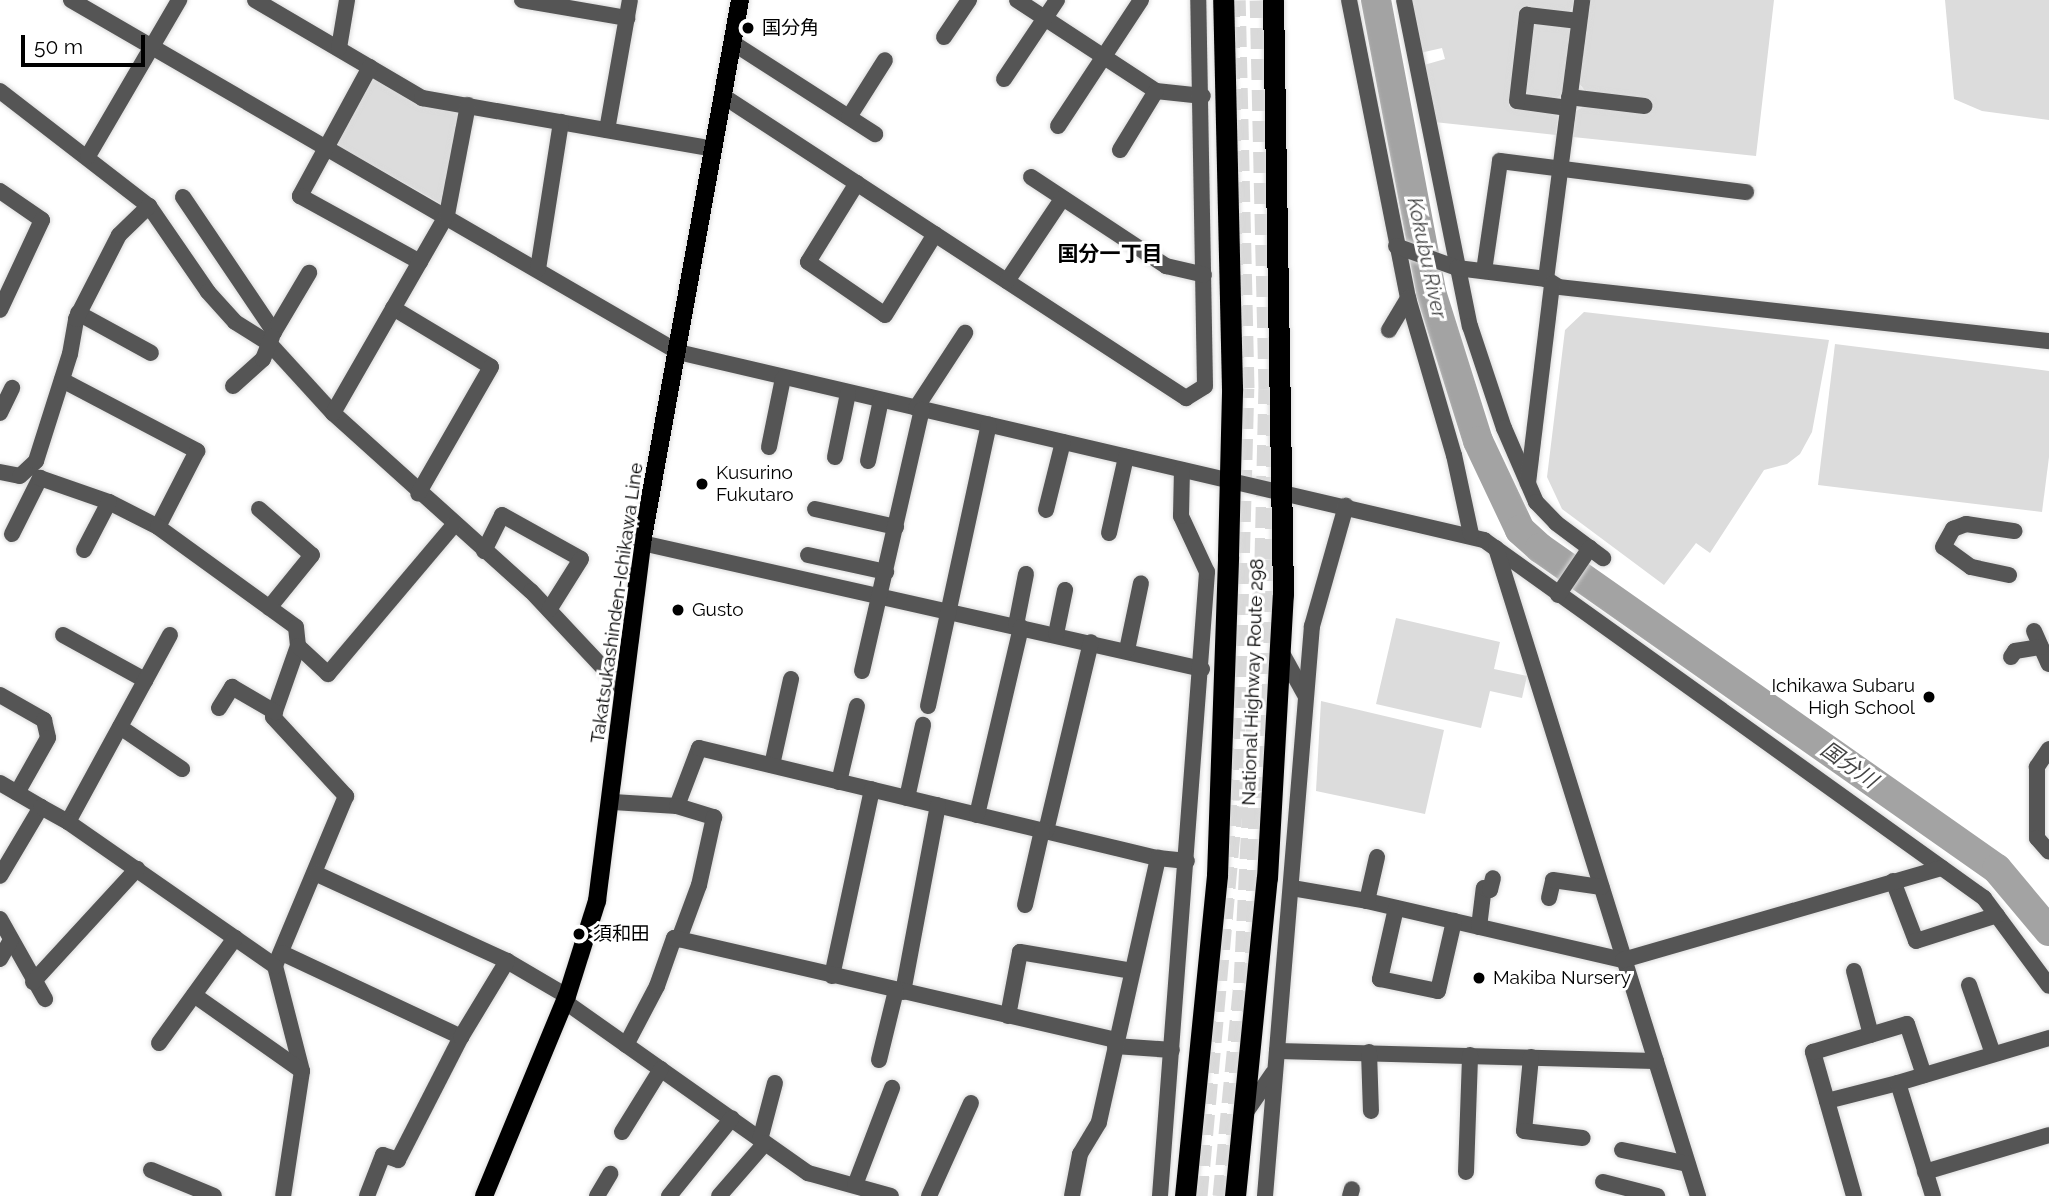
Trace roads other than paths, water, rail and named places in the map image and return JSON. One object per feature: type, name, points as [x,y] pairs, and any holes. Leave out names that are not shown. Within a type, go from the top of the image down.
[{"type":"highway","name":"National Highway Route 298","points":[[1185,1196],[1217,875],[1223,705],[1232,388],[1223,0]]},
{"type":"highway","name":"National Highway Route 298","points":[[1235,1196],[1267,878],[1283,594],[1278,491],[1282,389],[1273,0]]},
{"type":"main road","name":"Takatsukashinden-Ichikawa Line","points":[[484,1196],[566,999],[597,901],[612,802],[623,688],[642,543],[740,0]]},
{"type":"street","points":[[71,0],[447,215],[678,352],[1182,470],[1471,534],[1496,548],[1560,593],[1984,898],[2049,986]]},
{"type":"street","points":[[88,156],[179,0]]},
{"type":"street","points":[[255,0],[422,97],[713,149]]},
{"type":"street","points":[[339,48],[347,0]]},
{"type":"street","points":[[522,0],[627,18]]},
{"type":"street","points":[[607,130],[630,0]]},
{"type":"street","points":[[944,37],[969,0]]},
{"type":"street","points":[[1017,0],[1156,91],[1203,96]]},
{"type":"street","points":[[1004,79],[1057,0]]},
{"type":"street","points":[[1058,126],[1141,0]]},
{"type":"street","points":[[723,96],[1186,398],[1205,386],[1203,96],[1198,0]]},
{"type":"street","points":[[1349,0],[1408,298],[1454,455],[1471,534]]},
{"type":"street","points":[[1404,0],[1452,266],[1487,381],[1527,485],[1556,523],[1593,554],[1560,593]]},
{"type":"street","points":[[1527,485],[1560,168],[1582,0]]},
{"type":"street","points":[[1579,21],[1527,15],[1517,101],[1644,106]]},
{"type":"street","points":[[733,43],[875,134]]},
{"type":"street","points":[[849,117],[885,60]]},
{"type":"street","points":[[370,67],[300,196],[419,262]]},
{"type":"street","points":[[0,91],[88,156],[149,206],[208,292],[235,322],[272,337]]},
{"type":"street","points":[[1120,149],[1156,91]]},
{"type":"street","points":[[333,413],[447,215],[468,105]]},
{"type":"street","points":[[538,269],[561,122]]},
{"type":"street","points":[[1484,271],[1500,160],[1746,192]]},
{"type":"street","points":[[1031,177],[1166,266],[1204,275]]},
{"type":"street","points":[[857,183],[808,262],[885,315],[935,234]]},
{"type":"street","points":[[0,191],[42,220],[0,310]]},
{"type":"street","points":[[183,197],[272,337],[333,413],[418,494],[549,610],[623,688]]},
{"type":"street","points":[[1007,281],[1062,199]]},
{"type":"street","points":[[0,472],[20,476],[36,461],[78,313],[118,235],[149,206]]},
{"type":"street","points":[[1400,248],[1452,266],[1549,281],[2049,341]]},
{"type":"street","points":[[233,386],[263,359],[272,337],[309,273]]},
{"type":"street","points":[[1389,330],[1408,298]]},
{"type":"street","points":[[393,308],[491,367],[418,494]]},
{"type":"street","points":[[78,313],[150,353]]},
{"type":"street","points":[[862,671],[881,596],[919,409],[965,333]]},
{"type":"street","points":[[768,447],[783,378]]},
{"type":"street","points":[[61,380],[197,451],[158,527]]},
{"type":"street","points":[[0,413],[12,388]]},
{"type":"street","points":[[835,457],[848,393]]},
{"type":"street","points":[[868,461],[881,400]]},
{"type":"street","points":[[928,706],[989,425]]},
{"type":"street","points":[[1046,510],[1063,442]]},
{"type":"street","points":[[1108,533],[1126,457]]},
{"type":"street","points":[[1160,1196],[1199,719],[1207,572],[1181,516],[1182,470]]},
{"type":"street","points":[[12,534],[40,478],[108,502],[158,527],[296,627],[298,646],[273,717],[346,796],[317,874],[279,960],[302,1071],[283,1196]]},
{"type":"street","points":[[84,550],[108,502]]},
{"type":"street","points":[[1265,1196],[1312,626],[1346,506]]},
{"type":"street","points":[[259,509],[312,555],[269,608]]},
{"type":"street","points":[[815,509],[896,527]]},
{"type":"street","points":[[484,551],[502,515],[581,559],[549,610]]},
{"type":"street","points":[[2008,575],[1971,567],[1943,547],[1953,529],[1966,524],[2014,531]]},
{"type":"street","points":[[298,646],[328,674],[454,525]]},
{"type":"street","points":[[642,543],[1202,669]]},
{"type":"street","points":[[1496,548],[1698,1196]]},
{"type":"street","points":[[808,555],[886,572]]},
{"type":"street","points":[[977,815],[1018,626],[1026,574]]},
{"type":"street","points":[[1127,650],[1141,583]]},
{"type":"street","points":[[1056,634],[1065,590]]},
{"type":"street","points":[[2034,631],[2049,664]]},
{"type":"street","points":[[63,635],[145,680]]},
{"type":"street","points":[[68,822],[170,635]]},
{"type":"street","points":[[1025,905],[1091,642]]},
{"type":"street","points":[[2011,657],[2015,651],[2041,647]]},
{"type":"street","points":[[1279,648],[1306,697]]},
{"type":"street","points":[[772,765],[791,679]]},
{"type":"street","points":[[219,708],[232,687],[275,712]]},
{"type":"street","points":[[0,695],[44,720],[48,738],[17,793]]},
{"type":"street","points":[[1199,719],[1223,705]]},
{"type":"street","points":[[839,782],[857,706]]},
{"type":"street","points":[[907,798],[923,725]]},
{"type":"street","points":[[120,727],[182,769]]},
{"type":"street","points":[[677,806],[698,748],[1158,858],[1188,861]]},
{"type":"street","points":[[2049,749],[2037,767],[2037,838],[2049,852]]},
{"type":"street","points":[[0,783],[68,822],[235,938],[279,960],[461,1037]]},
{"type":"street","points":[[832,976],[872,789]]},
{"type":"street","points":[[612,802],[677,806],[714,817],[699,885],[679,939]]},
{"type":"street","points":[[879,1060],[899,991],[939,805]]},
{"type":"street","points":[[0,876],[41,807]]},
{"type":"street","points":[[1367,901],[1377,857]]},
{"type":"street","points":[[1072,1196],[1080,1154],[1099,1122],[1158,858]]},
{"type":"street","points":[[1292,888],[1367,901],[1623,960],[1942,868]]},
{"type":"street","points":[[33,982],[137,869]]},
{"type":"street","points":[[317,874],[507,961],[566,999],[626,1045],[808,1173],[891,1196]]},
{"type":"street","points":[[1479,927],[1484,888],[1490,890],[1493,878]]},
{"type":"street","points":[[1549,898],[1553,880],[1601,887]]},
{"type":"street","points":[[1893,881],[1916,941],[1997,915]]},
{"type":"street","points":[[1396,908],[1380,979],[1438,991],[1454,921]]},
{"type":"street","points":[[0,919],[44,999]]},
{"type":"street","points":[[159,1043],[235,938]]},
{"type":"street","points":[[626,1045],[657,986],[674,938],[1115,1043],[1172,1050]]},
{"type":"street","points":[[0,959],[11,940]]},
{"type":"street","points":[[1008,1016],[1020,952],[1132,971]]},
{"type":"street","points":[[367,1196],[383,1155],[398,1160],[461,1037],[507,961]]},
{"type":"street","points":[[1854,971],[1871,1035]]},
{"type":"street","points":[[1969,985],[1993,1054]]},
{"type":"street","points":[[194,995],[302,1071]]},
{"type":"street","points":[[1854,1196],[1813,1052],[1907,1024],[1924,1075]]},
{"type":"street","points":[[1827,1101],[2049,1038]]},
{"type":"street","points":[[1277,1051],[1656,1061]]},
{"type":"street","points":[[1370,1052],[1371,1111]]},
{"type":"street","points":[[1466,1172],[1470,1055]]},
{"type":"street","points":[[1531,1057],[1524,1131],[1583,1138]]},
{"type":"street","points":[[622,1132],[661,1069]]},
{"type":"street","points":[[1243,1115],[1275,1071]]},
{"type":"street","points":[[719,1196],[762,1141],[775,1083]]},
{"type":"street","points":[[1898,1083],[1933,1196]]},
{"type":"street","points":[[855,1185],[892,1088]]},
{"type":"street","points":[[929,1196],[971,1103]]},
{"type":"street","points":[[669,1196],[732,1118]]},
{"type":"street","points":[[1925,1172],[2049,1135]]},
{"type":"street","points":[[1622,1150],[1688,1164]]},
{"type":"street","points":[[151,1170],[214,1196]]},
{"type":"street","points":[[597,1196],[610,1174]]},
{"type":"street","points":[[1603,1182],[1657,1196]]},
{"type":"waterway","name":"国分川","points":[[1376,0],[1431,292],[1478,441],[1520,530],[1540,548],[1997,869],[2049,931]]},
{"type":"tunnel","points":[[1197,1196],[1233,800],[1244,388],[1235,0]]},
{"type":"tunnel","points":[[1223,1196],[1244,983],[1265,559],[1269,389],[1260,0]]},
{"type":"place","name":"国分角","points":[[748,28]]},
{"type":"place","name":"Kusurino Fukutaro","points":[[702,484]]},
{"type":"place","name":"Gusto","points":[[678,610]]},
{"type":"place","name":"Ichikawa Subaru High School","points":[[1929,697]]},
{"type":"place","name":"須和田","points":[[579,934]]},
{"type":"place","name":"Makiba Nursery","points":[[1479,978]]},
{"type":"district","name":"国分一丁目","points":[[1110,254]]},
{"type":"water label","name":"Kokubu River","points":[[1427,258]]}]
